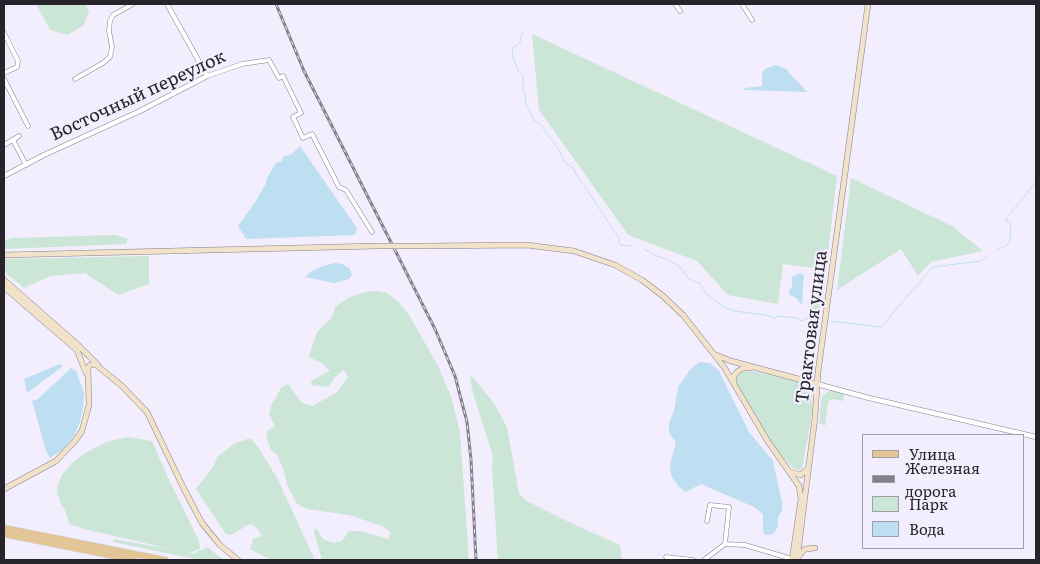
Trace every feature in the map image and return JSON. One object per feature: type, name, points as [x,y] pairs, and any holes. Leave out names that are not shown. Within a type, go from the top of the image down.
[{"type":"main road","name":"Трактовая улица","points":[[794,560],[868,4]]},
{"type":"main road","points":[[4,255],[377,246],[513,245],[544,246],[574,251],[602,259],[629,272],[663,296],[683,316],[735,385],[767,440],[790,471],[800,488],[801,499],[794,560]]},
{"type":"main road","points":[[4,280],[21,299]]},
{"type":"main road","points":[[4,287],[66,337],[134,397],[147,412],[202,523],[220,545],[238,560]]},
{"type":"main road","points":[[66,337],[80,353],[88,379]]},
{"type":"main road","points":[[712,352],[723,358],[817,384]]},
{"type":"main road","points":[[4,489],[56,461],[76,441],[82,431],[90,405],[88,368],[90,365],[95,364],[102,369]]},
{"type":"main road","points":[[735,385],[734,376],[740,369],[765,370]]},
{"type":"main road","points":[[790,471],[802,474],[808,466]]},
{"type":"main road","points":[[4,528],[165,560]]},
{"type":"main road","points":[[4,534],[134,560]]},
{"type":"main road","points":[[794,560],[805,549],[815,548]]},
{"type":"street","points":[[75,79],[104,63],[110,57],[112,46],[109,25],[111,18],[133,4]]},
{"type":"street","points":[[167,4],[207,76]]},
{"type":"street","points":[[676,4],[680,11]]},
{"type":"street","points":[[742,4],[752,20]]},
{"type":"street","points":[[4,33],[18,61],[17,67],[4,73]]},
{"type":"street","name":"Восточный переулок","points":[[4,176],[140,111],[207,76],[242,64],[269,60],[278,78],[283,76],[301,113],[293,117],[303,138],[312,134],[339,186],[346,190],[372,232]]},
{"type":"street","points":[[4,79],[28,126]]},
{"type":"street","points":[[4,145],[19,136]]},
{"type":"street","points":[[13,140],[26,165]]},
{"type":"street","points":[[817,384],[1023,434]]},
{"type":"street","points":[[707,521],[710,504],[729,507],[725,544]]},
{"type":"street","points":[[704,560],[725,544],[745,545],[794,560]]},
{"type":"street","points":[[666,557],[693,560]]},
{"type":"green space","points":[[36,4],[85,4],[89,12],[83,26],[67,35],[50,30]]},
{"type":"green space","points":[[532,34],[837,176],[821,312],[809,311],[814,268],[783,264],[778,304],[728,295],[697,261],[628,235],[539,110]]},
{"type":"green space","points":[[851,178],[952,226],[983,251],[931,262],[918,276],[901,249],[837,290]]},
{"type":"green space","points":[[116,235],[128,239],[126,244],[4,249],[4,241],[11,238]]},
{"type":"green space","points":[[149,256],[149,284],[118,295],[85,273],[50,276],[24,288],[7,274],[4,267],[4,259]]},
{"type":"green space","points":[[377,291],[387,293],[397,300],[409,315],[438,366],[452,399],[460,433],[469,560],[322,560],[314,532],[316,528],[323,539],[333,543],[342,541],[349,531],[360,531],[388,539],[391,533],[382,526],[349,515],[307,509],[297,504],[287,485],[284,471],[277,455],[271,450],[267,439],[266,432],[275,426],[269,415],[271,406],[281,388],[288,384],[302,403],[312,406],[336,393],[348,377],[344,370],[335,377],[328,387],[312,385],[311,381],[330,371],[323,364],[309,357],[314,340],[318,331],[332,317],[335,307],[350,297],[365,292]]},
{"type":"green space","points":[[751,371],[797,381],[807,388],[812,396],[812,413],[802,469],[797,470],[792,467],[767,440],[737,384],[737,377],[742,372]]},
{"type":"green space","points":[[470,374],[493,402],[507,427],[519,494],[527,501],[620,545],[622,560],[498,560],[492,469],[493,456],[472,390]]},
{"type":"green space","points":[[831,390],[844,393],[843,401],[833,399],[828,402],[825,426],[819,423],[822,396]]},
{"type":"green space","points":[[128,437],[152,441],[199,541],[200,549],[189,553],[193,554],[207,547],[224,560],[200,560],[113,542],[113,539],[175,550],[69,524],[57,493],[62,475],[68,467],[85,453],[109,441]]},
{"type":"green space","points":[[250,438],[259,448],[278,480],[315,560],[271,560],[250,549],[253,539],[262,536],[257,528],[250,524],[231,535],[226,534],[196,489],[214,466],[217,457],[234,444]]},
{"type":"water","points":[[775,65],[786,69],[807,92],[744,90],[745,88],[762,86],[762,74],[765,69]]},
{"type":"water","points":[[300,146],[357,228],[355,235],[246,239],[238,226],[256,201],[276,163],[281,162],[284,156],[291,155]]},
{"type":"water","points":[[335,263],[342,264],[350,269],[352,275],[349,279],[334,283],[305,277],[310,272]]},
{"type":"water","points":[[800,273],[804,275],[802,305],[795,297],[790,296],[789,291],[792,286],[792,277]]},
{"type":"water","points":[[699,362],[710,363],[719,371],[749,432],[773,461],[782,502],[782,511],[778,517],[778,526],[773,534],[765,535],[763,531],[763,514],[754,507],[701,484],[686,492],[678,486],[671,475],[670,465],[676,442],[669,433],[669,423],[674,411],[678,387],[690,370]]},
{"type":"water","points":[[60,364],[63,366],[27,393],[24,379]]},
{"type":"water","points":[[71,368],[76,371],[84,393],[80,422],[74,436],[64,449],[50,458],[46,451],[32,401],[38,399]]},
{"type":"waterway","points":[[523,31],[520,42],[513,48],[512,55],[519,72],[523,75],[523,89],[526,95],[525,102],[535,121],[540,124],[559,150],[565,162],[573,168],[619,238],[619,243],[631,246]]},
{"type":"waterway","points":[[997,250],[1007,245],[1010,240],[1011,223],[1005,220],[1036,182]]},
{"type":"waterway","points":[[644,249],[680,267],[689,279],[699,283],[708,295],[724,307],[734,311],[766,315],[774,318],[780,316],[798,318],[801,321],[810,317],[823,320]]},
{"type":"waterway","points":[[829,321],[881,327],[933,267],[981,261],[988,255]]},
{"type":"railway","points":[[276,4],[304,71],[435,329],[455,376],[467,422],[471,460],[476,560]]}]
